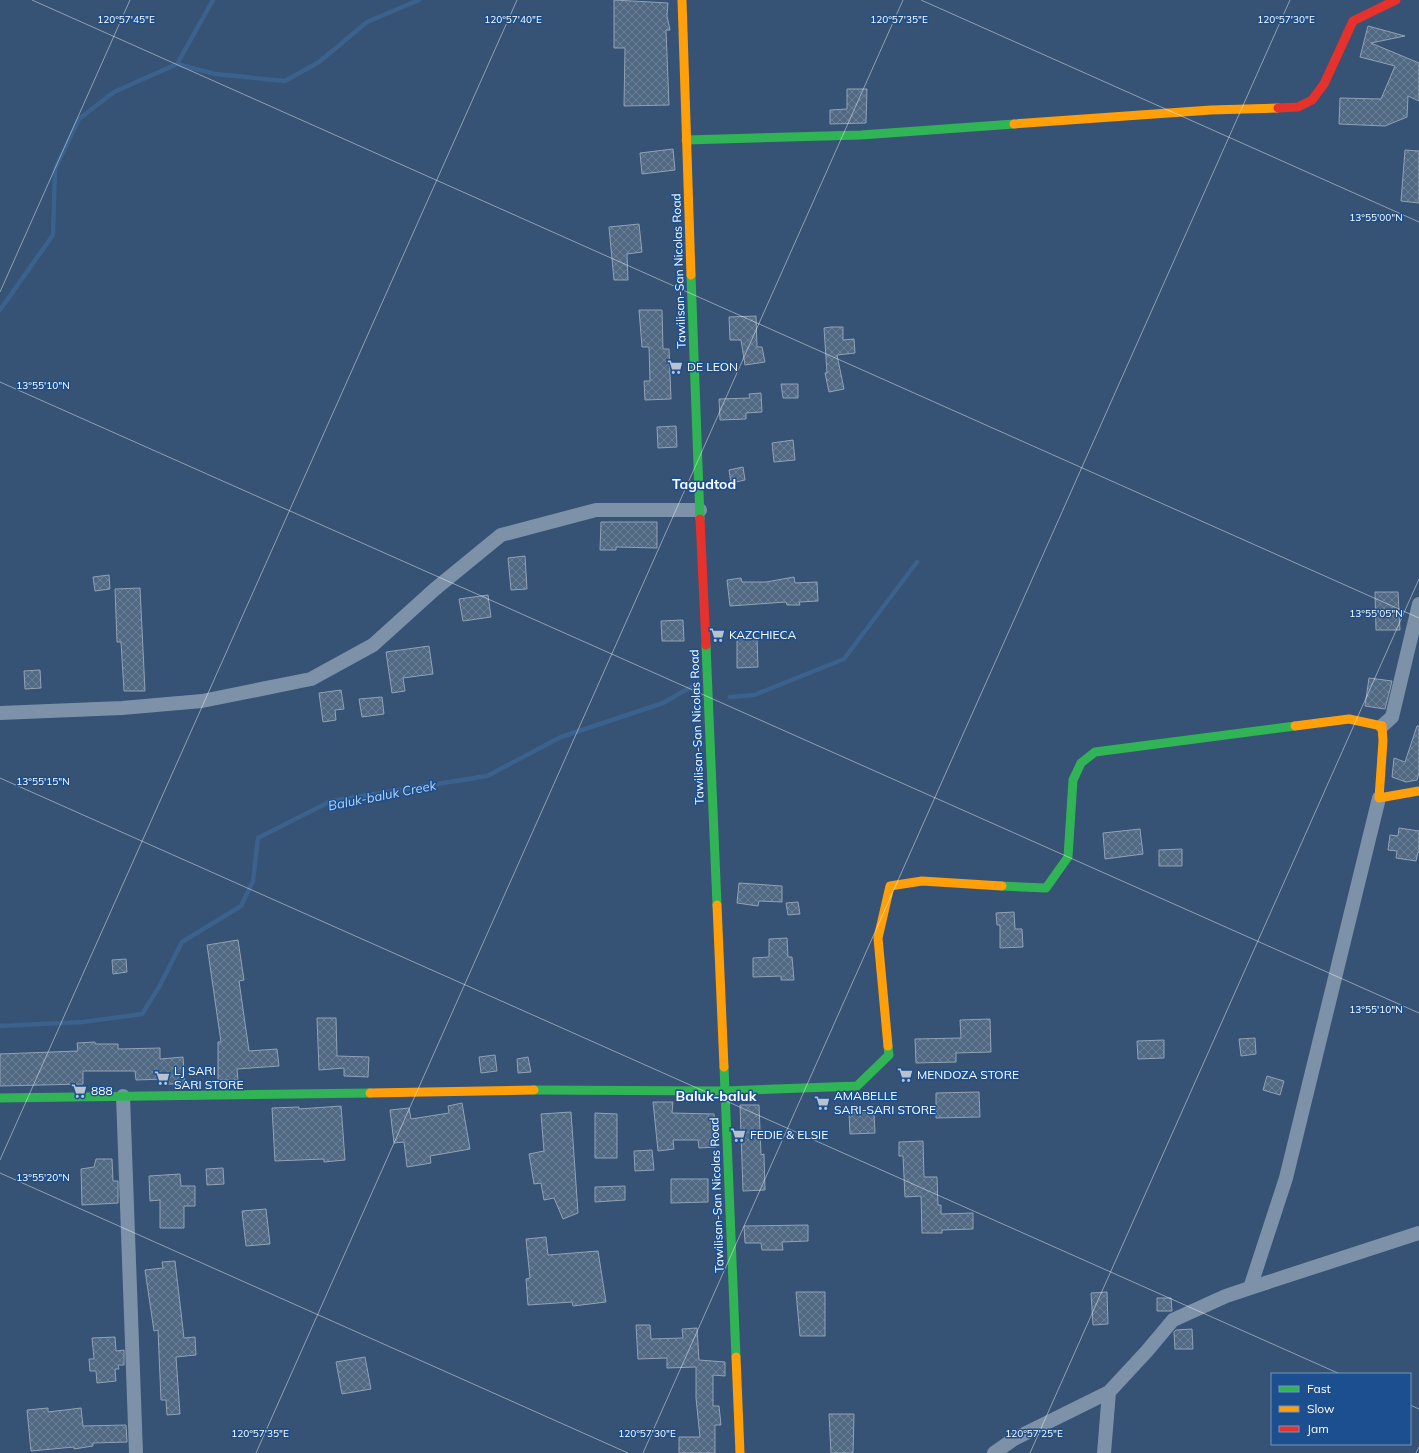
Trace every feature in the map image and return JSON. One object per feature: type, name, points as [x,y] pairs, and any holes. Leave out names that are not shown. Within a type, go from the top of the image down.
[{"type":"street","name":"Tawilisan-San Nicolas Road","points":[[682,0],[700,510],[740,1453]]},
{"type":"street","points":[[686,140],[861,135],[1203,110],[1298,106],[1312,100],[1324,84],[1353,21],[1396,0]]},
{"type":"street","points":[[0,713],[122,708],[202,701],[311,679],[373,645],[435,589],[500,534],[596,510],[700,510]]},
{"type":"street","points":[[1382,726],[1392,717],[1419,604]]},
{"type":"street","points":[[0,1098],[544,1090],[725,1091],[857,1086],[889,1056],[878,938],[890,886],[922,881],[1046,888],[1068,857],[1073,780],[1081,763],[1095,752],[1349,719],[1382,726]]},
{"type":"street","points":[[1250,1288],[1286,1178],[1379,798],[1383,741],[1382,726]]},
{"type":"street","points":[[1379,798],[1419,791]]},
{"type":"street","points":[[123,1096],[136,1453]]},
{"type":"street","points":[[994,1453],[1014,1439],[1110,1392],[1173,1320],[1226,1296],[1419,1233]]},
{"type":"street","points":[[1104,1453],[1110,1392]]},
{"type":"building","points":[[614,0],[668,3],[667,16],[670,30],[666,30],[669,105],[624,106],[625,48],[614,48]]},
{"type":"building","points":[[1368,26],[1405,36],[1371,43],[1419,63],[1419,101],[1408,96],[1407,117],[1385,126],[1339,124],[1340,98],[1381,99],[1395,66],[1360,57]]},
{"type":"building","points":[[847,89],[867,89],[866,123],[830,124],[830,110],[847,109]]},
{"type":"building","points":[[673,149],[675,170],[642,174],[640,153]]},
{"type":"building","points":[[1405,150],[1419,151],[1419,203],[1401,201]]},
{"type":"building","points":[[639,224],[642,252],[627,254],[628,280],[614,280],[609,227]]},
{"type":"building","points":[[639,310],[662,310],[663,349],[669,349],[671,399],[645,400],[644,381],[650,381],[649,347],[642,347]]},
{"type":"building","points":[[756,316],[757,347],[762,347],[765,362],[745,365],[741,340],[730,340],[729,317]]},
{"type":"building","points":[[843,327],[843,340],[854,339],[855,353],[837,355],[844,389],[829,392],[825,373],[827,373],[824,328]]},
{"type":"building","points":[[781,384],[798,384],[798,398],[783,398]]},
{"type":"building","points":[[761,393],[762,412],[746,413],[746,419],[720,420],[719,399],[750,398],[749,394]]},
{"type":"building","points":[[676,426],[677,447],[658,448],[657,427]]},
{"type":"building","points":[[793,440],[795,460],[774,462],[772,443]]},
{"type":"building","points":[[743,467],[745,480],[731,483],[729,470]]},
{"type":"building","points":[[601,522],[657,522],[657,548],[616,547],[616,550],[600,550]]},
{"type":"building","points":[[525,556],[527,589],[511,590],[508,558]]},
{"type":"building","points":[[109,575],[110,589],[95,591],[93,577]]},
{"type":"building","points":[[794,577],[795,583],[817,582],[818,601],[799,602],[800,605],[787,605],[786,602],[730,606],[727,580],[741,578],[742,582],[766,582]]},
{"type":"building","points":[[140,588],[145,691],[124,691],[121,642],[117,642],[115,589]]},
{"type":"building","points":[[1375,592],[1398,592],[1400,630],[1376,630]]},
{"type":"building","points":[[488,595],[491,617],[463,621],[459,599]]},
{"type":"building","points":[[683,620],[684,641],[662,641],[661,621]]},
{"type":"building","points":[[737,638],[757,638],[758,667],[737,668]]},
{"type":"building","points":[[429,646],[433,674],[403,678],[405,691],[392,693],[386,652]]},
{"type":"building","points":[[40,670],[41,688],[25,689],[24,671]]},
{"type":"building","points":[[1369,678],[1392,681],[1385,709],[1365,706]]},
{"type":"building","points":[[341,690],[344,709],[335,710],[336,720],[323,722],[319,693]]},
{"type":"building","points":[[382,697],[384,714],[362,717],[359,699]]},
{"type":"building","points":[[1417,726],[1419,726],[1419,772],[1417,780],[1406,782],[1392,777],[1394,758],[1405,762]]},
{"type":"building","points":[[1399,828],[1419,831],[1419,853],[1418,852],[1416,861],[1396,858],[1397,851],[1388,850],[1390,835],[1398,836]]},
{"type":"building","points":[[1140,829],[1143,854],[1105,859],[1103,833]]},
{"type":"building","points":[[1182,849],[1182,866],[1159,866],[1159,850]]},
{"type":"building","points":[[739,883],[782,886],[782,902],[759,901],[758,906],[737,903]]},
{"type":"building","points":[[798,902],[800,914],[788,915],[786,903]]},
{"type":"building","points":[[1014,912],[1015,929],[1022,929],[1023,947],[1000,948],[1000,925],[997,925],[996,913]]},
{"type":"building","points":[[787,938],[788,957],[792,957],[794,980],[781,980],[781,976],[753,977],[753,958],[769,957],[769,939]]},
{"type":"building","points":[[238,940],[244,980],[239,981],[249,1051],[277,1049],[279,1066],[237,1069],[238,1080],[218,1080],[218,1042],[221,1042],[207,945]]},
{"type":"building","points":[[126,959],[127,972],[113,974],[112,960]]},
{"type":"building","points":[[317,1018],[336,1018],[337,1056],[369,1057],[368,1077],[344,1076],[344,1068],[319,1070]]},
{"type":"building","points":[[990,1019],[991,1052],[956,1053],[956,1062],[916,1063],[915,1039],[961,1038],[960,1020]]},
{"type":"building","points":[[1255,1038],[1256,1054],[1241,1056],[1239,1039]]},
{"type":"building","points":[[1164,1040],[1164,1058],[1138,1059],[1137,1041]]},
{"type":"building","points":[[95,1042],[95,1044],[118,1044],[118,1049],[160,1048],[160,1059],[183,1057],[185,1084],[164,1084],[164,1079],[136,1080],[135,1071],[83,1071],[83,1084],[0,1086],[0,1054],[78,1051],[77,1043]]},
{"type":"building","points":[[495,1055],[497,1071],[481,1073],[479,1057]]},
{"type":"building","points":[[528,1057],[531,1072],[518,1073],[517,1059]]},
{"type":"building","points":[[1267,1076],[1284,1081],[1280,1095],[1263,1090]]},
{"type":"building","points":[[979,1092],[980,1117],[936,1118],[936,1093]]},
{"type":"building","points":[[653,1102],[673,1102],[672,1113],[714,1114],[716,1147],[699,1148],[698,1140],[673,1140],[674,1149],[658,1151]]},
{"type":"building","points":[[462,1103],[470,1149],[430,1156],[431,1163],[407,1167],[404,1142],[394,1143],[390,1110],[409,1108],[411,1119],[449,1113],[448,1106]]},
{"type":"building","points":[[740,1105],[759,1105],[761,1155],[764,1154],[765,1190],[743,1191]]},
{"type":"building","points":[[341,1106],[345,1160],[324,1162],[324,1159],[275,1161],[272,1108],[299,1107],[299,1109]]},
{"type":"building","points":[[571,1112],[578,1213],[563,1219],[554,1198],[544,1200],[541,1183],[534,1184],[529,1154],[544,1151],[541,1114]]},
{"type":"building","points":[[849,1112],[874,1112],[875,1133],[850,1134]]},
{"type":"building","points":[[595,1113],[617,1114],[617,1158],[595,1158]]},
{"type":"building","points":[[923,1141],[924,1177],[937,1177],[938,1205],[941,1205],[941,1214],[973,1213],[973,1229],[942,1230],[942,1233],[922,1233],[921,1196],[905,1197],[903,1156],[899,1156],[899,1142]]},
{"type":"building","points":[[652,1150],[654,1170],[635,1171],[634,1151]]},
{"type":"building","points":[[96,1159],[112,1159],[113,1181],[118,1181],[118,1203],[82,1205],[81,1169],[94,1167]]},
{"type":"building","points":[[223,1168],[224,1184],[207,1185],[206,1169]]},
{"type":"building","points":[[180,1174],[181,1186],[195,1186],[195,1206],[184,1206],[184,1228],[160,1228],[160,1200],[150,1201],[149,1176]]},
{"type":"building","points":[[671,1179],[708,1179],[708,1202],[671,1203]]},
{"type":"building","points":[[625,1186],[625,1200],[595,1202],[595,1187]]},
{"type":"building","points":[[266,1209],[270,1244],[246,1246],[242,1211]]},
{"type":"building","points":[[808,1225],[808,1241],[782,1242],[783,1250],[762,1250],[761,1243],[745,1243],[744,1226]]},
{"type":"building","points":[[546,1237],[548,1255],[598,1251],[606,1302],[573,1306],[572,1302],[528,1305],[526,1279],[530,1278],[526,1239]]},
{"type":"building","points":[[175,1261],[184,1338],[195,1337],[196,1355],[176,1357],[180,1414],[167,1415],[166,1400],[161,1400],[158,1330],[154,1331],[145,1270],[163,1268],[162,1262]]},
{"type":"building","points":[[796,1292],[825,1292],[825,1336],[800,1336]]},
{"type":"building","points":[[1107,1292],[1108,1324],[1093,1325],[1091,1293]]},
{"type":"building","points":[[1157,1298],[1171,1298],[1172,1311],[1157,1311]]},
{"type":"building","points":[[636,1325],[650,1325],[651,1339],[683,1338],[682,1329],[697,1328],[699,1360],[725,1362],[725,1376],[713,1375],[713,1406],[719,1406],[721,1425],[715,1425],[715,1453],[679,1453],[679,1437],[700,1437],[696,1398],[696,1367],[667,1368],[667,1358],[638,1359]]},
{"type":"building","points":[[1192,1329],[1193,1349],[1175,1349],[1174,1332],[1176,1330]]},
{"type":"building","points":[[115,1337],[116,1351],[124,1350],[124,1365],[118,1365],[119,1369],[115,1369],[116,1381],[97,1383],[96,1371],[90,1371],[89,1359],[94,1359],[92,1338]]},
{"type":"building","points":[[365,1357],[371,1389],[342,1394],[336,1362]]},
{"type":"building","points":[[48,1408],[48,1412],[81,1408],[83,1426],[126,1425],[127,1442],[93,1443],[93,1446],[74,1449],[74,1447],[31,1451],[27,1410]]},
{"type":"building","points":[[829,1414],[854,1414],[853,1453],[831,1453]]},
{"type":"waterway","points":[[177,64],[213,0]]},
{"type":"waterway","points":[[0,310],[53,235],[55,169],[79,119],[114,92],[177,64],[215,74],[285,81],[319,62],[367,22],[419,0]]},
{"type":"waterway","name":"Baluk-baluk Creek","points":[[730,697],[754,695],[844,659],[917,562]]},
{"type":"waterway","name":"Baluk-baluk Creek","points":[[0,1026],[83,1022],[142,1014],[159,987],[182,942],[241,906],[253,881],[258,838],[331,801],[487,776],[561,737],[663,703],[691,687]]},
{"type":"traffic: fast","points":[[686,140],[861,135],[1014,124]]},
{"type":"traffic: fast","points":[[691,275],[700,519]]},
{"type":"traffic: fast","points":[[706,645],[717,905]]},
{"type":"traffic: fast","points":[[1002,886],[1046,888],[1068,857],[1073,780],[1081,763],[1095,752],[1295,726]]},
{"type":"traffic: fast","points":[[534,1090],[725,1091],[857,1086],[889,1055],[888,1046]]},
{"type":"traffic: fast","points":[[724,1067],[736,1357]]},
{"type":"traffic: fast","points":[[0,1098],[370,1093]]},
{"type":"traffic: slow","points":[[682,0],[691,275]]},
{"type":"traffic: slow","points":[[1014,124],[1211,110],[1278,108]]},
{"type":"traffic: slow","points":[[1295,726],[1349,719],[1382,726],[1383,741],[1379,798],[1419,791]]},
{"type":"traffic: slow","points":[[888,1046],[878,938],[890,886],[922,881],[1002,886]]},
{"type":"traffic: slow","points":[[717,905],[724,1067]]},
{"type":"traffic: slow","points":[[370,1093],[534,1090]]},
{"type":"traffic: slow","points":[[736,1357],[740,1453]]},
{"type":"traffic: jam","points":[[1278,108],[1298,107],[1312,100],[1324,84],[1353,21],[1396,0]]},
{"type":"traffic: jam","points":[[700,519],[706,645]]},
{"type":"place","name":"DE LEON","points":[[675,367]]},
{"type":"place","name":"KAZCHIECA","points":[[717,635]]},
{"type":"place","name":"MENDOZA STORE","points":[[905,1075]]},
{"type":"place","name":"LJ SARI SARI STORE","points":[[162,1078]]},
{"type":"place","name":"888","points":[[79,1091]]},
{"type":"place","name":"AMABELLE SARI-SARI STORE","points":[[822,1103]]},
{"type":"place","name":"FEDIE & ELSIE","points":[[738,1135]]},
{"type":"district","name":"Tagudtod","points":[[704,484]]},
{"type":"district","name":"Baluk-baluk","points":[[716,1096]]}]
